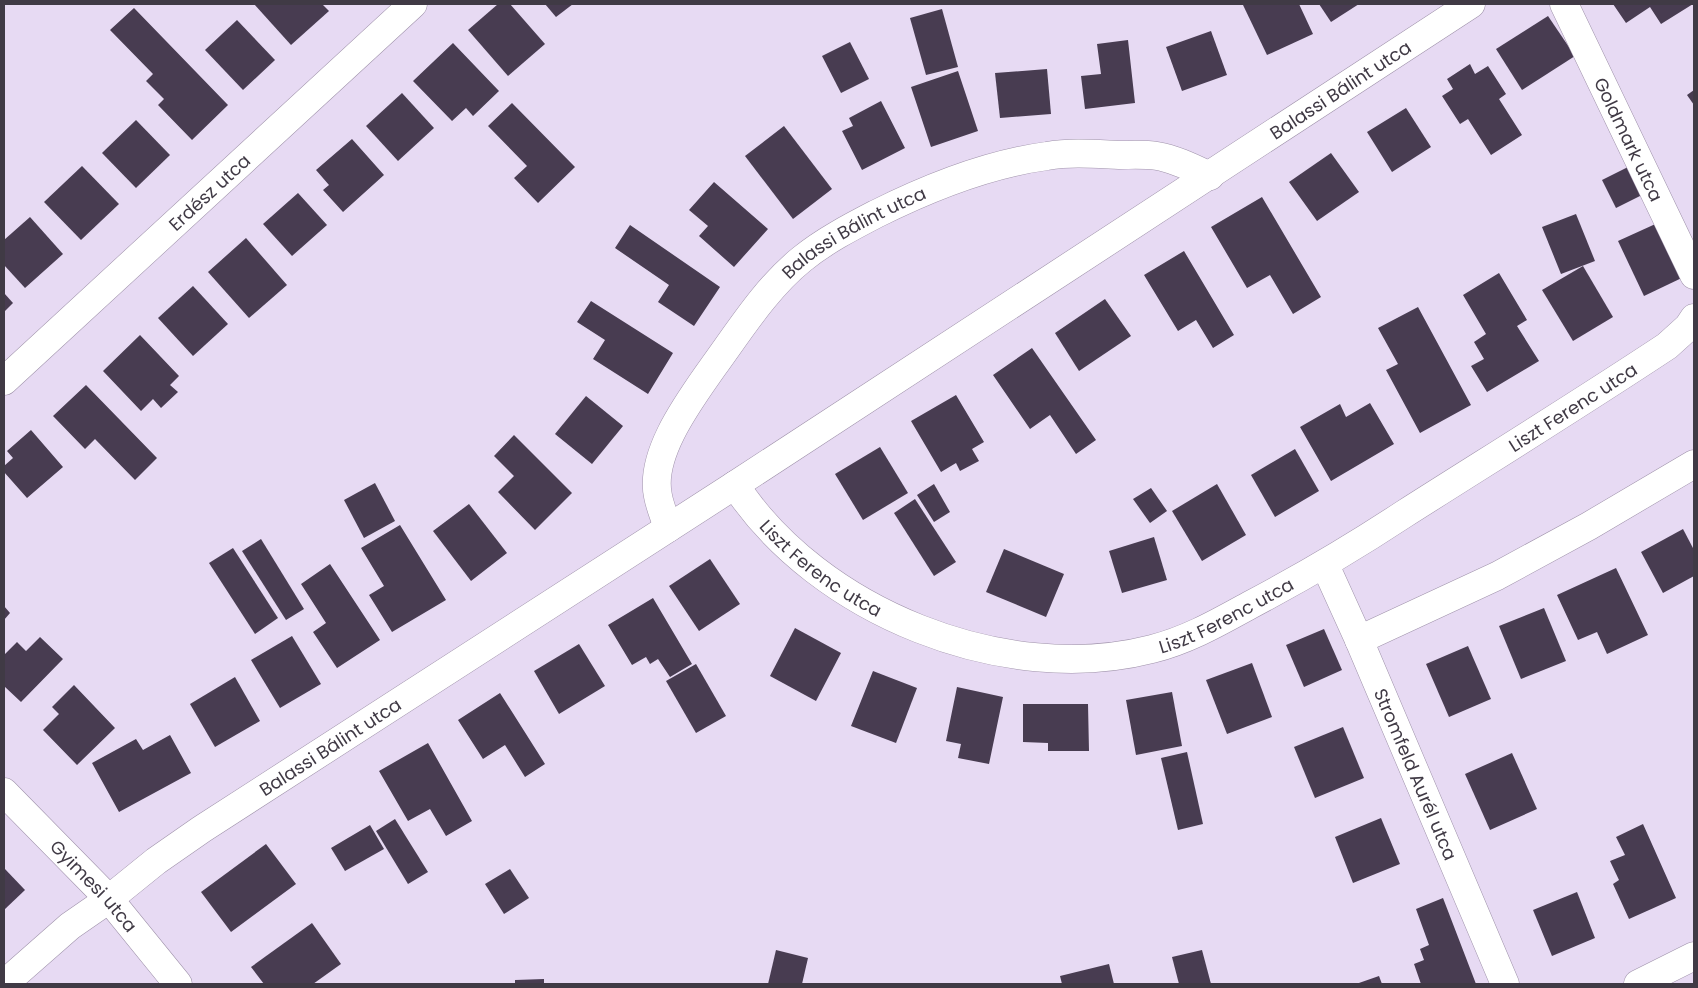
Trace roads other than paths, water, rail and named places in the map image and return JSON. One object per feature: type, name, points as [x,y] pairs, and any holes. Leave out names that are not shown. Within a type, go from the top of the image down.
[{"type":"street","name":"Erdész utca","points":[[4,380],[413,4]]},
{"type":"street","name":"Balassi Bálint utca","points":[[4,984],[70,926],[202,829],[735,486],[1471,4]]},
{"type":"street","name":"Goldmark utca","points":[[1564,4],[1694,275]]},
{"type":"street","name":"Balassi Bálint utca","points":[[668,528],[657,495],[657,471],[667,441],[697,390],[751,314],[780,280],[802,259],[825,243],[850,227],[912,196],[978,171],[1047,156],[1090,153],[1157,156],[1180,163],[1210,176]]},
{"type":"street","name":"Liszt Ferenc utca","points":[[735,486],[749,506],[777,538],[812,568],[892,618],[984,649],[1027,656],[1069,659],[1094,658],[1152,649],[1193,636],[1325,565],[1668,346],[1688,327],[1694,318]]},
{"type":"street","points":[[1359,640],[1497,576],[1589,526],[1694,464]]},
{"type":"street","name":"Stromfeld Aurél utca","points":[[1325,565],[1359,640],[1505,984]]},
{"type":"street","name":"Gyimesi utca","points":[[4,792],[109,899],[178,984]]},
{"type":"street","points":[[1638,984],[1694,956]]}]
